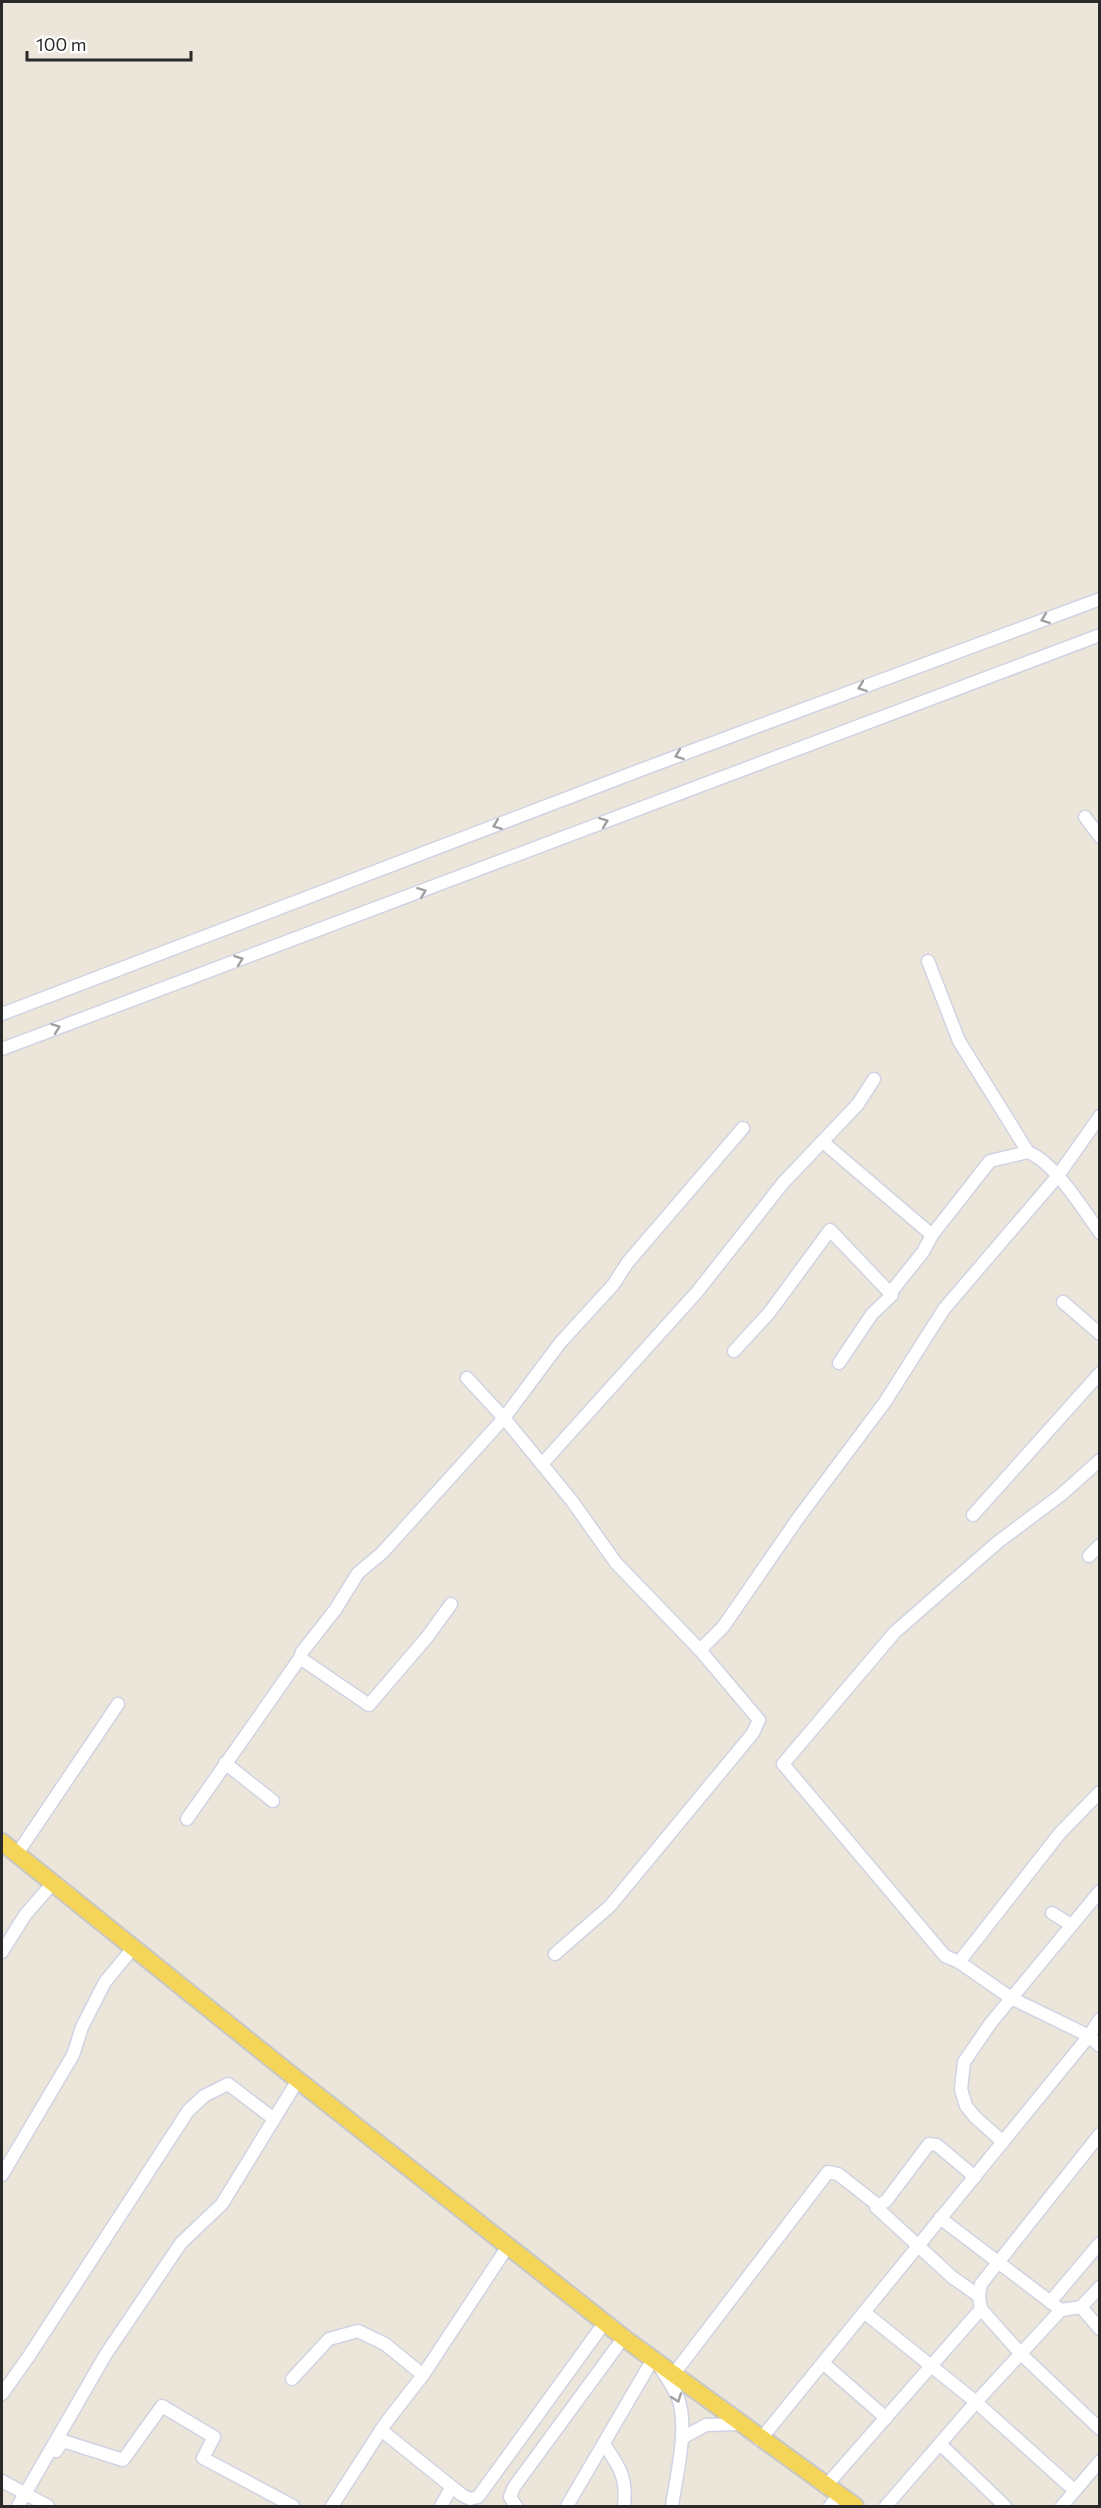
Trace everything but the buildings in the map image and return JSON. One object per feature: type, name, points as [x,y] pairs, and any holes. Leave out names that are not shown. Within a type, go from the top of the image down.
[{"type":"main road","points":[[2,1842],[298,2080],[624,2337],[831,2496],[855,2506]]},
{"type":"street","points":[[2,1014],[670,759],[1100,599]]},
{"type":"street","points":[[2,1049],[1100,635]]},
{"type":"street","points":[[1085,817],[1100,837]]},
{"type":"street","points":[[928,961],[959,1041],[1028,1152]]},
{"type":"street","points":[[542,1464],[697,1292],[783,1183],[858,1104],[874,1079]]},
{"type":"street","points":[[700,1650],[723,1627],[799,1517],[885,1402],[944,1309],[1057,1177],[1100,1116]]},
{"type":"street","points":[[187,1819],[302,1652],[335,1610],[358,1573],[382,1553],[504,1418],[560,1343],[613,1285],[628,1262],[743,1128]]},
{"type":"street","points":[[823,1142],[932,1235]]},
{"type":"street","points":[[839,1363],[872,1314],[892,1295],[891,1292],[923,1252],[932,1235],[990,1161],[1028,1152],[1038,1156],[1066,1184],[1100,1233]]},
{"type":"street","points":[[734,1351],[769,1313],[830,1230],[891,1292]]},
{"type":"street","points":[[1063,1302],[1100,1334]]},
{"type":"street","points":[[973,1515],[1100,1373]]},
{"type":"street","points":[[467,1378],[504,1418],[572,1501],[615,1563],[700,1650],[759,1720],[753,1733],[610,1906],[555,1954]]},
{"type":"street","points":[[1100,1460],[1062,1494],[998,1542],[895,1632],[783,1764],[945,1956],[959,1962],[1011,1998],[1089,2036],[1100,2046]]},
{"type":"street","points":[[1089,1556],[1100,1545]]},
{"type":"street","points":[[300,1658],[369,1705],[428,1636],[451,1604]]},
{"type":"street","points":[[17,1854],[118,1704]]},
{"type":"street","points":[[225,1763],[273,1801]]},
{"type":"street","points":[[959,1962],[1060,1833],[1100,1792]]},
{"type":"street","points":[[2,1952],[25,1915],[52,1884]]},
{"type":"street","points":[[1003,2142],[966,2106],[961,2089],[964,2062],[1011,1998],[1100,1892]]},
{"type":"street","points":[[1052,1913],[1071,1925]]},
{"type":"street","points":[[2,2175],[73,2055],[82,2027],[105,1982],[133,1948]]},
{"type":"street","points":[[760,2440],[1089,2036],[1100,2019]]},
{"type":"street","points":[[18,2506],[106,2354],[181,2243],[222,2204],[298,2080]]},
{"type":"street","points":[[2,2394],[188,2111],[204,2096],[228,2084],[274,2119]]},
{"type":"street","points":[[1100,2134],[981,2284],[979,2296],[981,2309],[1021,2354],[1100,2429]]},
{"type":"street","points":[[876,2207],[886,2200],[929,2144],[937,2145],[975,2177]]},
{"type":"street","points":[[673,2375],[828,2172],[838,2174],[875,2203],[876,2207],[952,2277],[979,2296]]},
{"type":"street","points":[[939,2218],[1061,2310]]},
{"type":"street","points":[[1050,2302],[1100,2243]]},
{"type":"street","points":[[332,2506],[381,2430],[423,2375],[508,2246]]},
{"type":"street","points":[[886,2506],[976,2402],[1061,2310],[1081,2307],[1100,2287]]},
{"type":"street","points":[[1081,2307],[1100,2329]]},
{"type":"street","points":[[831,2496],[886,2418],[981,2309]]},
{"type":"street","points":[[864,2312],[976,2402],[1074,2490]]},
{"type":"street","points":[[381,2430],[451,2488],[470,2499],[478,2497],[605,2322]]},
{"type":"street","points":[[292,2379],[329,2339],[358,2331],[385,2344],[423,2375]]},
{"type":"street","points":[[516,2506],[510,2497],[514,2487],[624,2337]]},
{"type":"street","points":[[567,2506],[655,2361],[678,2399],[682,2438],[672,2506]]},
{"type":"street","points":[[823,2363],[886,2418]]},
{"type":"street","points":[[26,2493],[63,2441],[123,2460],[162,2406],[214,2437],[203,2458],[293,2506]]},
{"type":"street","points":[[682,2438],[706,2425],[740,2424]]},
{"type":"street","points":[[604,2444],[622,2471],[626,2484],[624,2506]]},
{"type":"street","points":[[940,2444],[1005,2506]]},
{"type":"street","points":[[1062,2506],[1100,2461]]},
{"type":"street","points":[[2,2481],[48,2506]]},
{"type":"street","points":[[441,2506],[451,2488]]}]
